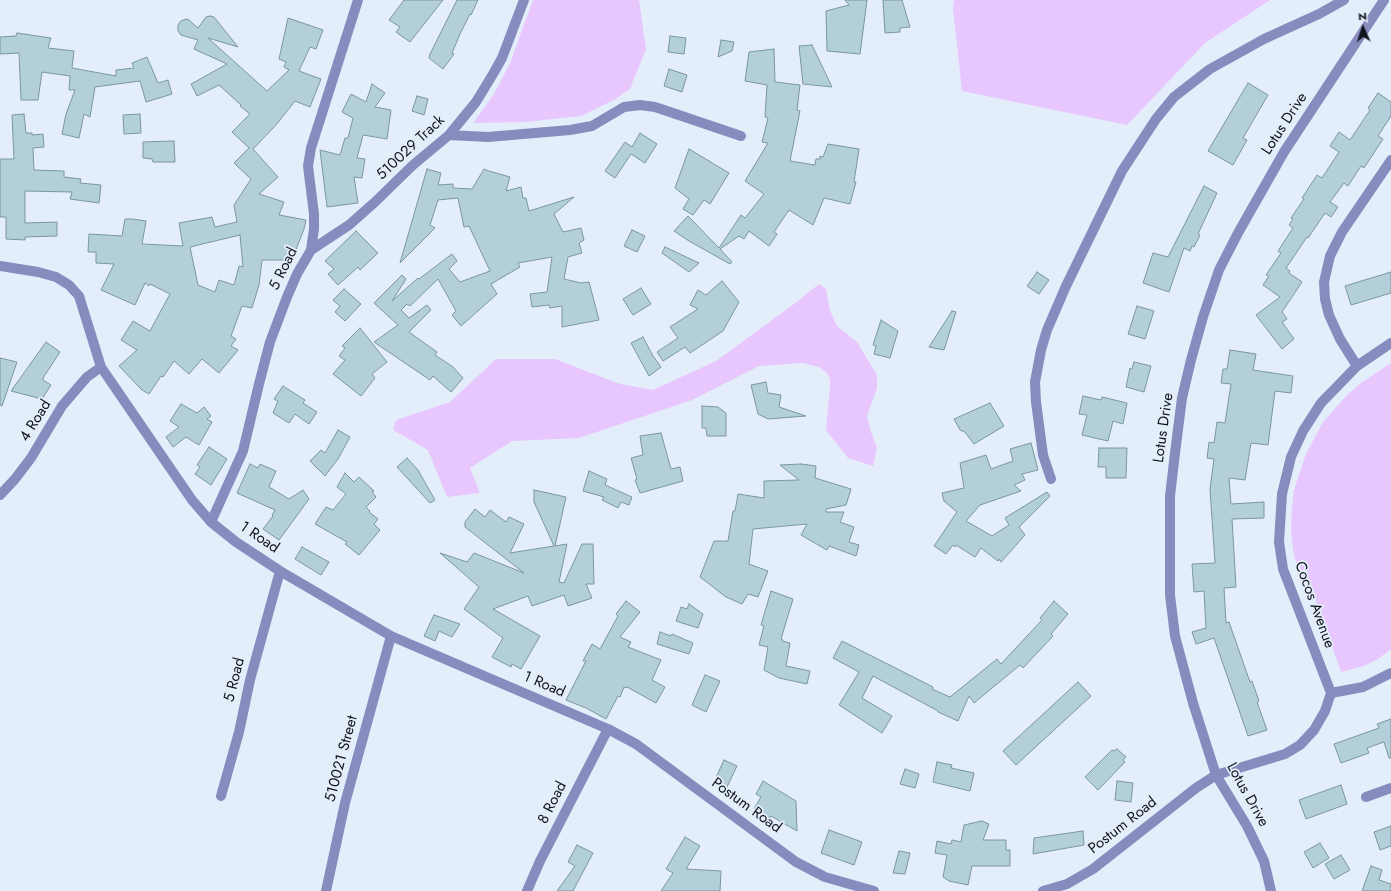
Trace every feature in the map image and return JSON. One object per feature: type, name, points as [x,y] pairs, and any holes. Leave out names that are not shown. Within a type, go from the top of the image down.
[{"type":"street","name":"5 Road","points":[[211,522],[243,451],[268,349],[287,297],[297,274],[311,250],[314,229],[314,214],[308,166],[311,148],[358,0]]},
{"type":"street","name":"510029 Track","points":[[311,250],[349,225],[376,202],[413,165],[449,136],[476,102],[502,58],[524,0]]},
{"type":"street","points":[[1051,479],[1044,455],[1036,402],[1035,382],[1041,350],[1047,330],[1066,286],[1122,171],[1156,120],[1174,97],[1210,69],[1264,39],[1319,14],[1344,0]]},
{"type":"street","name":"Lotus Drive","points":[[1272,891],[1264,861],[1248,826],[1216,775],[1181,661],[1175,636],[1170,595],[1170,496],[1175,453],[1191,360],[1203,317],[1219,270],[1238,233],[1284,152],[1384,0]]},
{"type":"street","points":[[449,136],[488,137],[570,130],[592,126],[624,107],[640,105],[655,107],[740,136]]},
{"type":"street","points":[[1357,366],[1340,339],[1329,315],[1325,299],[1324,282],[1330,256],[1342,232],[1391,160]]},
{"type":"street","name":"1 Road","points":[[0,266],[38,272],[56,277],[69,285],[79,296],[101,366],[192,500],[211,522],[236,542],[280,571],[391,636],[608,729]]},
{"type":"street","name":"Cocos Avenue","points":[[1331,693],[1283,569],[1279,542],[1282,494],[1291,457],[1303,431],[1321,403],[1357,366],[1391,343]]},
{"type":"street","name":"4 Road","points":[[0,495],[15,479],[31,458],[62,406],[87,377],[101,366]]},
{"type":"street","name":"5 Road","points":[[221,796],[239,732],[250,680],[280,571]]},
{"type":"street","name":"510021 Street","points":[[326,891],[345,803],[391,636]]},
{"type":"street","points":[[1216,775],[1285,754],[1300,745],[1314,730],[1325,711],[1331,693],[1363,687],[1391,673]]},
{"type":"street","name":"Postum Road","points":[[608,729],[636,744],[796,862],[826,877],[874,891]]},
{"type":"street","name":"8 Road","points":[[527,891],[540,861],[608,729]]},
{"type":"street","name":"Postum Road","points":[[1043,891],[1067,884],[1093,869],[1196,788],[1216,775]]},
{"type":"street","points":[[1366,797],[1391,788]]},
{"type":"shaded area","points":[[533,0],[639,0],[646,49],[630,89],[614,100],[581,116],[525,122],[473,123],[494,94],[510,63]]},
{"type":"shaded area","points":[[954,0],[1270,0],[1205,43],[1127,125],[962,91],[953,9]]},
{"type":"shaded area","points":[[819,284],[826,289],[830,311],[837,326],[857,342],[877,375],[877,388],[867,416],[877,448],[873,466],[848,458],[826,430],[830,379],[826,372],[819,367],[803,363],[759,366],[692,400],[579,438],[512,441],[470,468],[480,493],[447,497],[428,450],[393,430],[396,420],[450,402],[496,359],[555,359],[620,384],[653,390],[716,361]]},
{"type":"shaded area","points":[[1391,363],[1391,649],[1378,659],[1364,666],[1341,672],[1312,589],[1297,568],[1291,529],[1294,490],[1306,454],[1323,422],[1347,395],[1361,383]]},
{"type":"building","points":[[404,0],[443,0],[410,42],[396,32],[400,27],[389,20]]},
{"type":"building","points":[[457,0],[478,0],[460,34],[452,53],[454,54],[443,69],[429,58]]},
{"type":"building","points":[[845,0],[867,0],[860,54],[827,51],[826,11],[849,5]]},
{"type":"building","points":[[883,0],[902,0],[910,27],[900,28],[900,32],[885,33]]},
{"type":"building","points":[[206,17],[214,17],[238,47],[208,38],[267,91],[289,70],[284,67],[286,62],[279,59],[288,18],[323,30],[316,49],[310,47],[299,71],[321,79],[310,107],[295,101],[276,125],[253,149],[278,177],[259,194],[284,202],[279,215],[306,220],[292,260],[262,260],[259,285],[252,308],[242,306],[231,336],[236,339],[231,346],[238,350],[219,373],[202,359],[189,374],[174,361],[163,377],[161,376],[149,394],[142,390],[119,366],[137,350],[121,340],[133,321],[150,331],[170,294],[145,283],[135,305],[101,290],[114,264],[96,263],[96,252],[88,252],[89,234],[122,236],[125,219],[133,219],[146,221],[142,244],[183,246],[179,223],[212,217],[215,227],[237,222],[234,205],[251,179],[234,163],[249,148],[232,132],[250,114],[219,85],[197,96],[191,84],[227,64],[194,49],[198,40],[181,35],[178,31],[178,25],[181,21],[186,19],[189,20],[198,28]],"holes":[[[240,235],[243,267],[239,266],[234,285],[219,280],[215,292],[198,285],[190,247]]]},
{"type":"building","points":[[17,33],[51,38],[48,48],[74,51],[72,68],[116,76],[116,70],[134,68],[132,63],[147,57],[158,83],[168,80],[172,94],[146,102],[140,81],[95,87],[90,117],[84,114],[79,138],[62,134],[66,114],[75,90],[69,90],[70,76],[42,72],[38,100],[21,100],[19,53],[0,54],[0,37],[16,36]]},
{"type":"building","points":[[670,36],[686,38],[684,54],[668,52]]},
{"type":"building","points":[[721,40],[734,42],[732,51],[718,57]]},
{"type":"building","points":[[812,45],[832,87],[803,84],[799,46]]},
{"type":"building","points":[[774,49],[775,82],[800,85],[797,110],[800,111],[790,161],[815,165],[816,159],[820,159],[820,156],[823,157],[828,144],[859,149],[854,182],[856,182],[850,204],[824,198],[813,225],[789,210],[774,232],[777,234],[769,246],[749,231],[744,239],[739,236],[720,249],[732,262],[730,264],[674,231],[688,216],[719,248],[741,215],[745,218],[764,194],[745,181],[768,143],[762,142],[768,118],[765,117],[767,85],[745,81],[749,52]]},
{"type":"building","points":[[669,69],[687,75],[682,92],[664,86]]},
{"type":"building","points":[[1248,83],[1268,95],[1243,138],[1247,140],[1233,165],[1208,151]]},
{"type":"building","points":[[372,84],[385,93],[375,107],[391,110],[387,139],[363,135],[357,158],[365,159],[362,178],[354,177],[358,203],[327,207],[320,150],[340,155],[345,138],[348,138],[353,118],[342,112],[351,94],[366,102]]},
{"type":"building","points":[[1378,93],[1391,102],[1391,116],[1378,136],[1383,139],[1364,168],[1361,166],[1348,186],[1344,183],[1330,202],[1338,207],[1331,217],[1325,213],[1286,268],[1290,271],[1289,273],[1302,282],[1282,312],[1287,319],[1282,322],[1294,339],[1282,349],[1256,315],[1280,297],[1263,285],[1269,276],[1266,275],[1281,253],[1278,251],[1293,228],[1289,225],[1293,219],[1291,218],[1304,199],[1302,198],[1317,175],[1322,178],[1339,152],[1330,146],[1339,132],[1350,140],[1370,110],[1368,108]]},
{"type":"building","points":[[417,96],[428,99],[424,115],[412,111]]},
{"type":"building","points":[[24,114],[26,133],[32,133],[32,135],[43,134],[44,147],[33,148],[34,170],[64,171],[64,177],[81,179],[80,183],[101,185],[99,203],[70,199],[72,192],[25,191],[25,223],[57,222],[57,236],[25,237],[25,240],[6,239],[6,217],[0,217],[0,159],[14,159],[12,115]]},
{"type":"building","points":[[140,114],[141,133],[124,134],[123,115]]},
{"type":"building","points":[[640,133],[657,144],[645,163],[631,154],[615,178],[605,171],[625,142],[632,147]]},
{"type":"building","points":[[174,141],[175,162],[153,162],[152,159],[143,158],[143,142]]},
{"type":"building","points":[[689,149],[729,173],[710,204],[704,200],[693,215],[683,209],[689,199],[675,188]]},
{"type":"building","points":[[427,169],[441,173],[438,185],[453,184],[453,188],[472,189],[484,169],[510,177],[506,191],[521,187],[523,198],[526,198],[529,211],[574,197],[554,214],[563,232],[581,228],[584,240],[579,243],[582,253],[568,257],[564,279],[581,283],[589,282],[599,320],[562,327],[562,306],[550,308],[549,305],[532,307],[530,294],[547,292],[552,257],[518,263],[520,267],[491,284],[497,294],[461,326],[452,315],[456,311],[438,279],[410,306],[407,304],[401,310],[409,318],[427,305],[431,310],[409,332],[437,352],[435,355],[453,367],[463,378],[451,392],[433,376],[430,380],[374,342],[398,325],[374,303],[402,275],[406,279],[392,301],[418,278],[419,279],[452,254],[457,261],[449,269],[460,282],[490,271],[469,226],[464,227],[458,198],[438,200],[430,225],[435,228],[400,263]]},
{"type":"building","points":[[1204,186],[1217,193],[1198,234],[1200,235],[1194,247],[1192,246],[1190,251],[1184,248],[1169,292],[1143,283],[1153,253],[1168,257]]},
{"type":"building","points":[[632,230],[645,236],[637,252],[624,246]]},
{"type":"building","points":[[356,231],[378,253],[360,270],[358,267],[338,285],[328,274],[334,269],[325,261]]},
{"type":"building","points":[[665,247],[699,263],[689,272],[662,253]]},
{"type":"building","points":[[1037,272],[1049,280],[1039,294],[1027,286]]},
{"type":"building","points":[[1391,272],[1391,293],[1351,305],[1345,286]]},
{"type":"building","points":[[722,281],[739,302],[723,331],[690,353],[685,347],[663,361],[657,352],[678,338],[670,327],[698,309],[690,305],[698,290],[706,295]]},
{"type":"building","points":[[641,288],[651,304],[633,315],[623,299]]},
{"type":"building","points":[[344,289],[361,304],[345,321],[335,312],[340,306],[333,300]]},
{"type":"building","points":[[1137,306],[1154,311],[1145,339],[1128,334]]},
{"type":"building","points":[[952,311],[956,312],[944,350],[929,347]]},
{"type":"building","points":[[881,320],[898,331],[890,358],[874,354],[876,346],[873,345]]},
{"type":"building","points":[[360,328],[387,362],[372,374],[375,378],[361,396],[333,374],[345,360],[339,356],[345,348],[342,346]]},
{"type":"building","points":[[643,337],[653,356],[661,367],[649,376],[631,343]]},
{"type":"building","points":[[46,342],[60,352],[43,378],[43,380],[51,385],[42,399],[11,391]]},
{"type":"building","points":[[1230,350],[1256,354],[1253,370],[1293,376],[1291,393],[1275,391],[1268,445],[1251,443],[1245,480],[1229,478],[1231,504],[1264,502],[1264,518],[1232,519],[1236,587],[1224,588],[1226,623],[1229,622],[1250,682],[1252,681],[1259,701],[1257,702],[1267,730],[1248,736],[1214,638],[1196,644],[1192,632],[1206,628],[1204,591],[1194,592],[1192,564],[1215,563],[1210,489],[1214,459],[1207,458],[1209,442],[1214,443],[1217,422],[1225,423],[1231,384],[1221,383],[1223,369],[1227,369]]},
{"type":"building","points":[[0,358],[17,362],[2,406],[0,405]]},
{"type":"building","points":[[1134,362],[1151,366],[1144,392],[1126,387],[1130,368],[1132,369]]},
{"type":"building","points":[[766,382],[768,393],[781,395],[779,407],[806,416],[768,419],[758,414],[751,385]]},
{"type":"building","points":[[283,386],[305,400],[303,403],[317,412],[309,424],[295,414],[289,423],[273,413],[278,401],[274,399]]},
{"type":"building","points":[[1083,396],[1101,400],[1102,397],[1127,403],[1123,424],[1113,421],[1108,441],[1082,435],[1087,415],[1079,414]]},
{"type":"building","points":[[990,403],[1004,426],[974,444],[965,432],[960,430],[954,419]]},
{"type":"building","points":[[181,404],[197,413],[204,407],[211,416],[207,419],[212,422],[199,445],[186,437],[173,447],[166,437],[179,427],[170,421]]},
{"type":"building","points":[[702,406],[718,407],[726,413],[726,436],[707,436],[706,428],[702,428]]},
{"type":"building","points":[[338,430],[350,437],[338,459],[325,476],[310,461],[321,450],[325,453]]},
{"type":"building","points":[[661,433],[671,469],[680,467],[683,481],[640,493],[635,480],[637,479],[631,458],[643,455],[640,436]]},
{"type":"building","points":[[1031,443],[1038,470],[1022,474],[1025,480],[1014,485],[1021,491],[980,505],[966,521],[992,536],[1009,525],[1005,518],[1047,492],[1050,496],[1019,527],[1025,535],[1001,562],[999,559],[998,561],[981,548],[975,557],[956,545],[955,547],[953,545],[946,554],[934,546],[957,512],[944,501],[942,493],[964,488],[960,463],[986,455],[991,469],[1013,461],[1010,449]]},
{"type":"building","points":[[209,447],[227,459],[211,485],[195,474],[200,467],[197,465]]},
{"type":"building","points":[[1099,448],[1127,448],[1126,478],[1106,478],[1106,467],[1098,467]]},
{"type":"building","points":[[407,458],[419,471],[435,500],[430,503],[397,467]]},
{"type":"building","points":[[250,464],[258,468],[260,464],[276,471],[269,487],[289,499],[303,490],[309,499],[279,540],[263,529],[273,516],[272,515],[275,510],[237,493]]},
{"type":"building","points":[[801,464],[816,466],[815,478],[851,489],[846,505],[826,509],[826,512],[844,512],[840,522],[854,527],[849,542],[859,545],[856,556],[829,546],[827,550],[801,535],[807,524],[753,529],[749,564],[768,571],[758,597],[748,594],[742,604],[726,597],[700,577],[714,541],[728,541],[733,511],[735,511],[738,494],[764,498],[764,481],[799,480],[780,465]]},
{"type":"building","points":[[589,471],[607,479],[605,485],[632,497],[629,505],[621,502],[618,508],[602,500],[604,497],[583,491]]},
{"type":"building","points":[[345,473],[354,482],[359,477],[374,491],[372,492],[376,497],[366,507],[370,511],[369,512],[378,519],[374,524],[380,530],[359,555],[345,544],[347,542],[315,524],[326,507],[333,510],[346,494],[337,487]]},
{"type":"building","points":[[534,490],[566,497],[555,546],[567,544],[559,582],[564,583],[582,544],[593,544],[594,584],[586,584],[592,598],[568,606],[564,595],[532,606],[528,596],[493,609],[540,636],[521,669],[512,664],[511,667],[492,657],[503,638],[464,609],[479,587],[440,553],[467,562],[474,553],[524,573],[465,527],[465,522],[475,509],[485,517],[490,510],[506,522],[509,517],[524,524],[510,553],[554,546],[534,502]]},
{"type":"building","points":[[302,547],[329,562],[321,575],[295,559]]},
{"type":"building","points":[[771,591],[793,599],[781,639],[783,640],[782,641],[790,643],[786,666],[810,671],[807,684],[779,678],[764,670],[768,647],[759,645],[764,626],[761,625]]},
{"type":"building","points":[[626,601],[640,612],[620,637],[631,642],[628,647],[661,660],[652,680],[665,687],[656,703],[627,687],[624,687],[620,697],[618,696],[606,719],[586,708],[566,700],[586,661],[583,661],[592,644],[600,649],[618,616],[616,614]]},
{"type":"building","points":[[1054,601],[1068,614],[1051,634],[1053,636],[1023,668],[1020,665],[974,703],[969,696],[958,721],[938,712],[873,676],[862,698],[892,716],[882,733],[839,705],[859,672],[833,658],[842,641],[950,697],[997,659],[1001,664],[1042,620],[1040,618]]},
{"type":"building","points":[[689,604],[703,614],[698,628],[676,621],[681,607],[687,609]]},
{"type":"building","points":[[434,615],[460,624],[452,637],[439,631],[435,641],[424,636]]},
{"type":"building","points":[[660,632],[671,636],[672,634],[693,643],[689,654],[657,644]]},
{"type":"building","points":[[705,675],[720,681],[706,712],[692,705]]},
{"type":"building","points":[[1078,682],[1091,696],[1016,765],[1003,751]]},
{"type":"building","points":[[1391,719],[1391,758],[1389,758],[1384,742],[1367,748],[1369,753],[1341,763],[1334,744],[1379,728],[1377,724]]},
{"type":"building","points":[[1117,749],[1126,757],[1123,760],[1125,762],[1098,790],[1085,777],[1112,750],[1114,751]]},
{"type":"building","points":[[724,760],[737,766],[727,787],[714,782]]},
{"type":"building","points":[[937,762],[952,765],[951,768],[974,773],[970,791],[933,782]]},
{"type":"building","points":[[905,769],[919,774],[915,788],[900,784]]},
{"type":"building","points":[[763,781],[796,801],[797,831],[771,816],[770,818],[754,809],[761,797],[756,794]]},
{"type":"building","points":[[1117,781],[1133,783],[1131,802],[1115,800]]},
{"type":"building","points":[[1341,785],[1347,804],[1306,819],[1299,800]]},
{"type":"building","points":[[982,821],[989,824],[983,840],[1006,840],[1006,850],[1010,850],[1010,866],[972,866],[968,885],[949,881],[943,877],[947,855],[935,853],[937,841],[951,844],[952,840],[961,842],[964,825]]},
{"type":"building","points":[[1391,826],[1391,846],[1380,850],[1374,832]]},
{"type":"building","points":[[829,830],[862,842],[854,865],[821,853]]},
{"type":"building","points":[[1083,831],[1084,845],[1033,854],[1034,838]]},
{"type":"building","points":[[685,837],[700,846],[686,869],[721,871],[720,891],[661,891],[673,873],[666,869]]},
{"type":"building","points":[[1320,843],[1329,858],[1313,868],[1304,852]]},
{"type":"building","points":[[577,845],[593,853],[573,891],[557,891],[575,866],[568,862]]},
{"type":"building","points":[[899,851],[910,853],[905,874],[893,873]]},
{"type":"building","points":[[1341,855],[1350,870],[1334,879],[1325,864]]},
{"type":"building","points":[[1371,866],[1382,870],[1379,880],[1391,884],[1391,891],[1362,891]]}]
